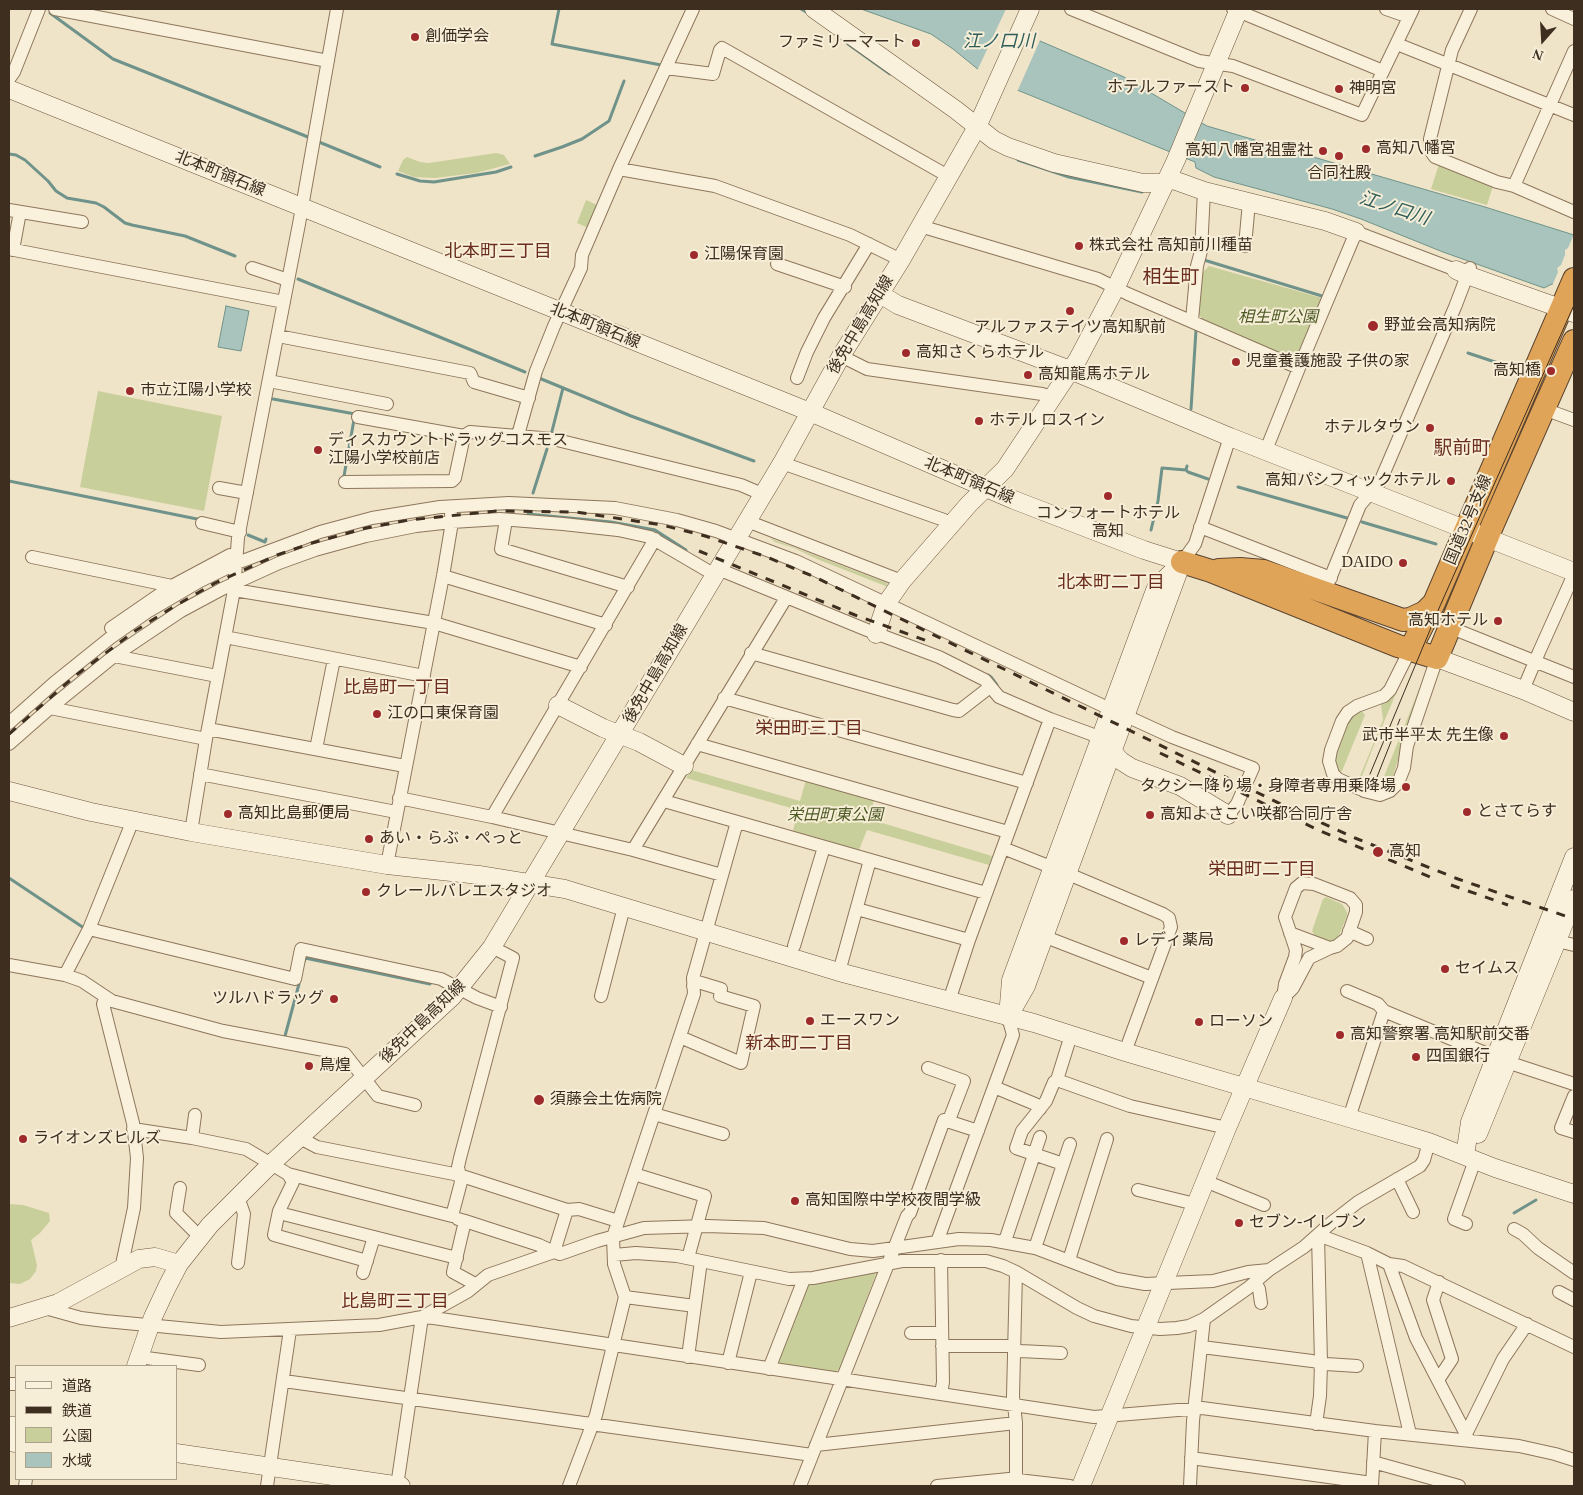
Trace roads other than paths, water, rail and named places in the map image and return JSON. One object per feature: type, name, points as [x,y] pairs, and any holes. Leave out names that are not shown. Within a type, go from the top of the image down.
[{"type":"highway","name":"国道32号支線","points":[[1410,650],[1434,603],[1465,529],[1569,299]]},
{"type":"highway","name":"国道32号支線","points":[[1437,658],[1487,537],[1574,341]]},
{"type":"highway","points":[[1182,562],[1211,571],[1410,650],[1437,658]]},
{"type":"highway","points":[[1211,571],[1240,569],[1264,571],[1328,585],[1392,617],[1403,620],[1425,612],[1434,603]]},
{"type":"street","points":[[9,79],[14,72],[39,9]]},
{"type":"street","points":[[55,9],[328,61]]},
{"type":"street","points":[[191,832],[217,676],[235,586],[240,532],[278,336],[337,9]]},
{"type":"street","points":[[518,435],[536,371],[581,268],[582,255],[692,9]]},
{"type":"street","points":[[814,9],[994,140],[1008,147],[1054,163],[1143,183],[1164,183],[1173,180],[1204,191],[1325,221],[1465,271],[1569,299]]},
{"type":"street","name":"後免中島高知線","points":[[137,1362],[150,1326],[179,1264],[210,1225],[272,1163],[460,988],[492,948],[532,884],[762,494],[782,464],[842,356],[901,260],[977,127],[1030,9]]},
{"type":"street","points":[[1071,9],[1199,60],[1233,66],[1362,115],[1411,13],[1386,9]]},
{"type":"street","points":[[1471,9],[1452,50],[1430,139],[1430,150],[1435,157],[1497,182],[1514,186],[1574,212]]},
{"type":"street","points":[[1552,9],[1574,19]]},
{"type":"street","points":[[876,634],[886,604],[902,581],[950,524],[1005,469],[1070,370],[1116,287],[1177,157],[1218,62],[1237,10],[1384,72]]},
{"type":"street","points":[[1397,44],[1574,115]]},
{"type":"street","points":[[666,68],[714,74],[722,48],[948,176]]},
{"type":"street","points":[[1514,186],[1574,51]]},
{"type":"street","name":"北本町領石線","points":[[9,89],[810,412],[984,488],[1144,550],[1182,562]]},
{"type":"street","points":[[619,169],[715,186],[870,244],[901,260]]},
{"type":"street","points":[[1192,320],[1197,266],[1201,251],[1204,191]]},
{"type":"street","points":[[1245,246],[1249,202]]},
{"type":"street","points":[[82,222],[14,211],[11,249],[284,302]]},
{"type":"street","points":[[920,226],[1098,278],[1128,294],[1192,320],[1299,368]]},
{"type":"street","points":[[1266,450],[1356,232]]},
{"type":"street","points":[[797,378],[824,318],[870,244]]},
{"type":"street","points":[[777,264],[844,287]]},
{"type":"street","points":[[252,268],[288,280]]},
{"type":"street","points":[[1200,527],[1328,585],[1360,505],[1380,482],[1456,307],[1465,271]]},
{"type":"street","points":[[880,294],[898,305],[1070,370],[1574,573],[1535,660],[1524,690]]},
{"type":"street","points":[[278,336],[470,373],[474,382],[529,398]]},
{"type":"street","points":[[842,356],[867,369],[1052,397]]},
{"type":"street","points":[[269,381],[388,404]]},
{"type":"street","points":[[1544,409],[1574,420]]},
{"type":"street","points":[[358,417],[464,436],[470,432],[553,439],[742,485],[762,494]]},
{"type":"street","points":[[345,482],[452,481],[455,478],[464,436]]},
{"type":"street","points":[[937,1242],[1013,1035],[1008,1017],[1011,980],[1060,870],[1117,712],[1156,588],[1182,562],[1195,544],[1230,436]]},
{"type":"street","points":[[782,464],[944,520],[950,524]]},
{"type":"street","points":[[219,488],[247,493]]},
{"type":"street","points":[[9,723],[110,638],[236,560],[342,526],[402,512],[449,506],[509,503],[615,508],[677,520],[736,538],[796,560],[1172,737],[1253,768],[1237,804],[1228,815],[1180,786],[1132,768],[1121,761],[1091,734],[999,697],[986,680],[939,657],[717,572],[650,537],[618,530],[506,520],[452,522],[416,526],[366,536],[315,550],[279,563],[181,612],[114,656],[9,744]]},
{"type":"street","points":[[387,865],[443,576],[452,522],[449,506]]},
{"type":"street","points":[[506,520],[502,549],[628,587]]},
{"type":"street","points":[[746,521],[902,581]]},
{"type":"street","points":[[202,523],[240,532]]},
{"type":"street","points":[[492,817],[655,540]]},
{"type":"street","points":[[105,633],[172,586],[230,555],[236,560]]},
{"type":"street","points":[[32,557],[172,586]]},
{"type":"street","points":[[443,576],[606,625]]},
{"type":"street","points":[[235,586],[434,623],[581,667]]},
{"type":"street","points":[[634,850],[751,653],[786,598]]},
{"type":"street","points":[[1450,627],[1574,677]]},
{"type":"street","points":[[225,638],[424,676]]},
{"type":"street","points":[[1410,650],[1390,690],[1384,696],[1356,706],[1348,712],[1342,721],[1329,761],[1333,774],[1338,780],[1380,795],[1390,792],[1398,784],[1404,768],[1406,746],[1437,658],[1524,690],[1574,712]]},
{"type":"street","points":[[751,653],[959,711],[990,687]]},
{"type":"street","points":[[114,656],[217,676]]},
{"type":"street","points":[[316,749],[334,658]]},
{"type":"street","points":[[724,698],[1026,783]]},
{"type":"street","points":[[558,705],[600,727],[639,742],[684,766]]},
{"type":"street","points":[[50,708],[207,734],[316,749],[405,766]]},
{"type":"street","points":[[949,1001],[986,893],[1050,719]]},
{"type":"street","points":[[697,744],[1008,832]]},
{"type":"street","points":[[200,774],[396,812]]},
{"type":"street","points":[[9,792],[91,812],[191,832],[387,865],[479,875],[565,890],[839,972],[1071,1035],[1429,1142],[1574,1194]]},
{"type":"street","points":[[399,798],[562,832],[722,875]]},
{"type":"street","points":[[664,800],[986,893]]},
{"type":"street","points":[[65,976],[88,928],[132,820]]},
{"type":"street","points":[[569,1486],[593,1424],[625,1297],[614,1264],[613,1237],[694,994],[693,978],[737,822]]},
{"type":"street","points":[[794,946],[824,847]]},
{"type":"street","points":[[1003,848],[1060,870],[1164,914],[1169,918],[1171,927],[1125,1052]]},
{"type":"street","points":[[1466,1224],[1454,1219],[1470,1158],[1481,1129],[1501,1060],[1574,857]]},
{"type":"street","points":[[839,972],[870,860]]},
{"type":"street","points":[[1008,1017],[1026,986],[1043,936],[1060,870]]},
{"type":"street","points":[[1080,1486],[1226,1128],[1284,998],[1293,988],[1310,958],[1341,944],[1346,938],[1356,912],[1356,905],[1344,894],[1306,882],[1296,888],[1285,917],[1296,950],[1285,984],[1284,998]]},
{"type":"street","points":[[1501,1060],[1566,943],[1574,902]]},
{"type":"street","points":[[601,996],[624,907]]},
{"type":"street","points":[[857,909],[970,940]]},
{"type":"street","points":[[88,928],[295,979],[301,950],[441,979],[477,998],[501,1007]]},
{"type":"street","points":[[1349,931],[1367,939]]},
{"type":"street","points":[[1290,933],[1330,948]]},
{"type":"street","points":[[1043,936],[1152,978]]},
{"type":"street","points":[[452,1216],[461,1182],[459,1175],[460,1158],[481,1073],[501,1007],[512,958],[492,948]]},
{"type":"street","points":[[9,966],[82,981],[112,1001],[223,1031],[345,1054],[378,1096],[415,1105]]},
{"type":"street","points":[[680,1037],[741,1063],[754,1006],[720,996],[721,989],[698,982],[693,986]]},
{"type":"street","points":[[1347,991],[1378,1004],[1384,1010],[1501,1060],[1574,1084]]},
{"type":"street","points":[[106,998],[103,1004],[133,1129],[137,1158],[134,1208],[121,1269]]},
{"type":"street","points":[[1349,1118],[1384,1010]]},
{"type":"street","points":[[1063,1164],[1016,1148],[1022,1131],[1046,1101],[1054,1082],[1057,1080],[1071,1035]]},
{"type":"street","points":[[928,1068],[964,1081],[949,1120]]},
{"type":"street","points":[[1057,1080],[1130,1106],[1226,1128]]},
{"type":"street","points":[[994,1087],[1035,1104],[1040,1109]]},
{"type":"street","points":[[1574,1096],[1561,1128],[1574,1132]]},
{"type":"street","points":[[654,1114],[724,1134]]},
{"type":"street","points":[[192,1138],[196,1115]]},
{"type":"street","points":[[800,1486],[890,1263],[894,1248],[910,1213],[944,1120],[949,1120],[978,1131]]},
{"type":"street","points":[[133,1129],[246,1149],[288,1174],[452,1216],[539,1245],[560,1254],[596,1241],[644,1228],[698,1226],[764,1228],[850,1249],[873,1252],[971,1239],[1005,1241],[1035,1248],[1117,1279],[1146,1284],[1213,1281],[1248,1272],[1269,1270]]},
{"type":"street","points":[[1005,1241],[1040,1137]]},
{"type":"street","points":[[300,1138],[317,1147],[459,1175],[567,1210],[579,1208],[618,1221]]},
{"type":"street","points":[[1069,1260],[1107,1139]]},
{"type":"street","points":[[614,1255],[636,1253],[677,1256],[789,1280],[804,1279],[902,1261],[986,1261],[1016,1272],[1085,1312],[1110,1321],[1166,1330],[1189,1326],[1204,1319],[1269,1270],[1304,1247],[1358,1202],[1420,1166],[1424,1160],[1429,1142]]},
{"type":"street","points":[[1035,1248],[1070,1144]]},
{"type":"street","points":[[288,1174],[293,1182],[279,1213],[274,1235],[365,1267],[374,1237]]},
{"type":"street","points":[[634,1174],[706,1196],[698,1226],[695,1260],[695,1306],[688,1357]]},
{"type":"street","points":[[1397,1179],[1413,1212]]},
{"type":"street","points":[[1205,1181],[1264,1205]]},
{"type":"street","points":[[180,1188],[176,1213],[200,1237]]},
{"type":"street","points":[[1138,1190],[1195,1204]]},
{"type":"street","points":[[238,1197],[244,1214],[238,1263]]},
{"type":"street","points":[[554,1252],[567,1210]]},
{"type":"street","points":[[279,1213],[456,1258]]},
{"type":"street","points":[[466,1221],[453,1272],[475,1284]]},
{"type":"street","points":[[1514,1229],[1574,1272]]},
{"type":"street","points":[[1318,1235],[1367,1253],[1389,1264],[1404,1266],[1527,1324],[1573,1343]]},
{"type":"street","points":[[1316,1424],[1320,1396],[1321,1364],[1318,1235]]},
{"type":"street","points":[[44,1308],[81,1318],[221,1332],[378,1325],[422,1317],[467,1292],[488,1275],[554,1252]]},
{"type":"street","points":[[1367,1253],[1410,1434]]},
{"type":"street","points":[[9,1318],[58,1303],[139,1259],[154,1257],[179,1264]]},
{"type":"street","points":[[941,1260],[943,1382],[941,1394]]},
{"type":"street","points":[[1389,1264],[1416,1338],[1467,1437]]},
{"type":"street","points":[[728,1363],[751,1272]]},
{"type":"street","points":[[1016,1272],[1014,1349],[1016,1479]]},
{"type":"street","points":[[769,1369],[804,1279]]},
{"type":"street","points":[[1255,1282],[1259,1289],[1261,1304]]},
{"type":"street","points":[[1438,1380],[1452,1359],[1433,1300],[1439,1282]]},
{"type":"street","points":[[1559,1292],[1574,1300]]},
{"type":"street","points":[[625,1297],[695,1306]]},
{"type":"street","points":[[422,1317],[1094,1417],[1202,1408],[1375,1431],[1467,1437],[1519,1446],[1574,1460]]},
{"type":"street","points":[[397,1486],[422,1317]]},
{"type":"street","points":[[1190,1486],[1194,1408],[1204,1319]]},
{"type":"street","points":[[1467,1437],[1503,1359],[1527,1324]]},
{"type":"street","points":[[267,1486],[284,1381],[290,1330]]},
{"type":"street","points":[[910,1333],[942,1333]]},
{"type":"street","points":[[942,1346],[1011,1346],[1020,1352],[1062,1353]]},
{"type":"street","points":[[1202,1347],[1321,1364],[1357,1366]]},
{"type":"street","points":[[137,1362],[199,1365]]},
{"type":"street","points":[[284,1381],[593,1424],[814,1450],[1016,1424]]},
{"type":"street","points":[[1191,1458],[1372,1485],[1375,1431]]},
{"type":"street","points":[[178,1453],[401,1486]]},
{"type":"street","points":[[1373,1462],[1459,1486]]},
{"type":"street","points":[[938,1486],[1016,1479],[1070,1486]]},
{"type":"water","name":"江ノ口川","points":[[861,9],[1039,9],[1033,38],[1124,77],[1207,126],[1485,207],[1574,235],[1574,295],[1552,284],[1544,288],[1443,252],[1332,209],[1214,177],[1196,168],[1195,162],[990,79],[931,34]]},
{"type":"water","points":[[226,306],[249,311],[241,351],[218,347]]},
{"type":"waterway","points":[[559,9],[552,44],[661,65]]},
{"type":"waterway","points":[[801,9],[808,13]]},
{"type":"waterway","points":[[50,13],[113,59],[308,137]]},
{"type":"waterway","points":[[848,44],[890,74]]},
{"type":"waterway","points":[[535,156],[582,139],[609,121],[624,81]]},
{"type":"waterway","points":[[319,142],[380,167]]},
{"type":"waterway","points":[[9,154],[16,155],[25,160],[56,191],[67,198],[96,203],[125,223],[185,236],[235,256]]},
{"type":"waterway","points":[[1018,160],[1069,177],[1142,192]]},
{"type":"waterway","points":[[397,174],[420,181],[434,182],[496,172],[511,167]]},
{"type":"waterway","points":[[1204,260],[1322,296]]},
{"type":"waterway","points":[[298,279],[525,372]]},
{"type":"waterway","points":[[1191,409],[1196,330]]},
{"type":"waterway","points":[[1468,353],[1513,368]]},
{"type":"waterway","points":[[539,378],[631,416],[754,461]]},
{"type":"waterway","points":[[551,435],[563,388]]},
{"type":"waterway","points":[[273,399],[355,414],[344,476]]},
{"type":"waterway","points":[[533,493],[547,449]]},
{"type":"waterway","points":[[1151,530],[1158,501],[1162,468],[1186,470],[1187,466]]},
{"type":"waterway","points":[[1186,470],[1208,479]]},
{"type":"waterway","points":[[9,481],[202,520]]},
{"type":"waterway","points":[[1238,487],[1347,518]]},
{"type":"waterway","points":[[528,514],[611,522],[655,530],[686,550]]},
{"type":"waterway","points":[[1362,522],[1436,544]]},
{"type":"waterway","points":[[248,535],[265,542],[266,539]]},
{"type":"waterway","points":[[988,675],[997,685]]},
{"type":"waterway","points":[[9,878],[84,928]]},
{"type":"waterway","points":[[304,962],[305,958],[430,984]]},
{"type":"waterway","points":[[285,1036],[299,984]]},
{"type":"waterway","points":[[1514,1213],[1536,1200]]},
{"type":"tram line","points":[[1370,774],[1440,606],[1574,305]]},
{"type":"tram line","points":[[1377,777],[1400,719]]},
{"type":"railway","points":[[9,734],[75,676],[135,631],[215,583],[277,555],[366,528],[409,520],[497,511],[576,512],[662,525],[705,536],[767,557],[817,578],[1291,809],[1355,838],[1458,879],[1574,919]]},
{"type":"railway","points":[[699,551],[855,615],[933,643]]},
{"type":"railway","points":[[1160,753],[1318,830],[1435,879]]},
{"type":"railway","points":[[1451,885],[1508,905]]},
{"type":"place","name":"創価学会","points":[[415,37]]},
{"type":"place","name":"ファミリーマート","points":[[916,43]]},
{"type":"place","name":"ホテルファースト","points":[[1245,88]]},
{"type":"place","name":"神明宮","points":[[1339,89]]},
{"type":"place","name":"高知八幡宮","points":[[1366,149]]},
{"type":"place","name":"高知八幡宮祖霊社","points":[[1323,151]]},
{"type":"place","name":"合同社殿","points":[[1339,156]]},
{"type":"place","name":"株式会社 高知前川種苗","points":[[1079,246]]},
{"type":"place","name":"江陽保育園","points":[[694,255]]},
{"type":"place","name":"アルファステイツ高知駅前","points":[[1070,311]]},
{"type":"place","name":"野並会高知病院","points":[[1373,326]]},
{"type":"place","name":"高知さくらホテル","points":[[906,353]]},
{"type":"place","name":"児童養護施設 子供の家","points":[[1236,362]]},
{"type":"place","name":"高知橋","points":[[1551,371]]},
{"type":"place","name":"高知龍馬ホテル","points":[[1028,375]]},
{"type":"place","name":"市立江陽小学校","points":[[130,391]]},
{"type":"place","name":"ホテル ロスイン","points":[[979,421]]},
{"type":"place","name":"ホテルタウン","points":[[1430,428]]},
{"type":"place","name":"ディスカウントドラッグコスモス 江陽小学校前店","points":[[318,450]]},
{"type":"place","name":"高知パシフィックホテル","points":[[1451,481]]},
{"type":"place","name":"コンフォートホテル 高知","points":[[1108,496]]},
{"type":"place","name":"DAIDO","points":[[1403,563]]},
{"type":"place","name":"高知ホテル","points":[[1498,621]]},
{"type":"place","name":"江の口東保育園","points":[[377,714]]},
{"type":"place","name":"武市半平太 先生像","points":[[1504,736]]},
{"type":"place","name":"タクシー降り場・身障者専用乗降場","points":[[1406,787]]},
{"type":"place","name":"とさてらす","points":[[1467,812]]},
{"type":"place","name":"高知比島郵便局","points":[[228,814]]},
{"type":"place","name":"高知よさこい咲都合同庁舎","points":[[1150,815]]},
{"type":"place","name":"あい・らぶ・ぺっと","points":[[369,839]]},
{"type":"place","name":"高知","points":[[1378,852]]},
{"type":"place","name":"クレールバレエスタジオ","points":[[366,892]]},
{"type":"place","name":"レディ薬局","points":[[1124,941]]},
{"type":"place","name":"セイムス","points":[[1445,969]]},
{"type":"place","name":"ツルハドラッグ","points":[[334,999]]},
{"type":"place","name":"エースワン","points":[[810,1021]]},
{"type":"place","name":"ローソン","points":[[1199,1022]]},
{"type":"place","name":"高知警察署 高知駅前交番","points":[[1340,1035]]},
{"type":"place","name":"四国銀行","points":[[1416,1057]]},
{"type":"place","name":"鳥煌","points":[[309,1066]]},
{"type":"place","name":"須藤会土佐病院","points":[[539,1100]]},
{"type":"place","name":"ライオンズヒルズ","points":[[23,1139]]},
{"type":"place","name":"高知国際中学校夜間学級","points":[[795,1201]]},
{"type":"place","name":"セブン-イレブン","points":[[1239,1223]]},
{"type":"district","name":"北本町三丁目","points":[[498,252]]},
{"type":"district","name":"相生町","points":[[1171,278]]},
{"type":"district","name":"駅前町","points":[[1462,449]]},
{"type":"district","name":"北本町二丁目","points":[[1111,583]]},
{"type":"district","name":"比島町一丁目","points":[[397,688]]},
{"type":"district","name":"栄田町三丁目","points":[[809,729]]},
{"type":"district","name":"栄田町二丁目","points":[[1262,870]]},
{"type":"district","name":"新本町二丁目","points":[[799,1044]]},
{"type":"district","name":"比島町三丁目","points":[[395,1302]]},
{"type":"park label","name":"相生町公園","points":[[1278,318]]},
{"type":"park label","name":"栄田町東公園","points":[[835,816]]}]
